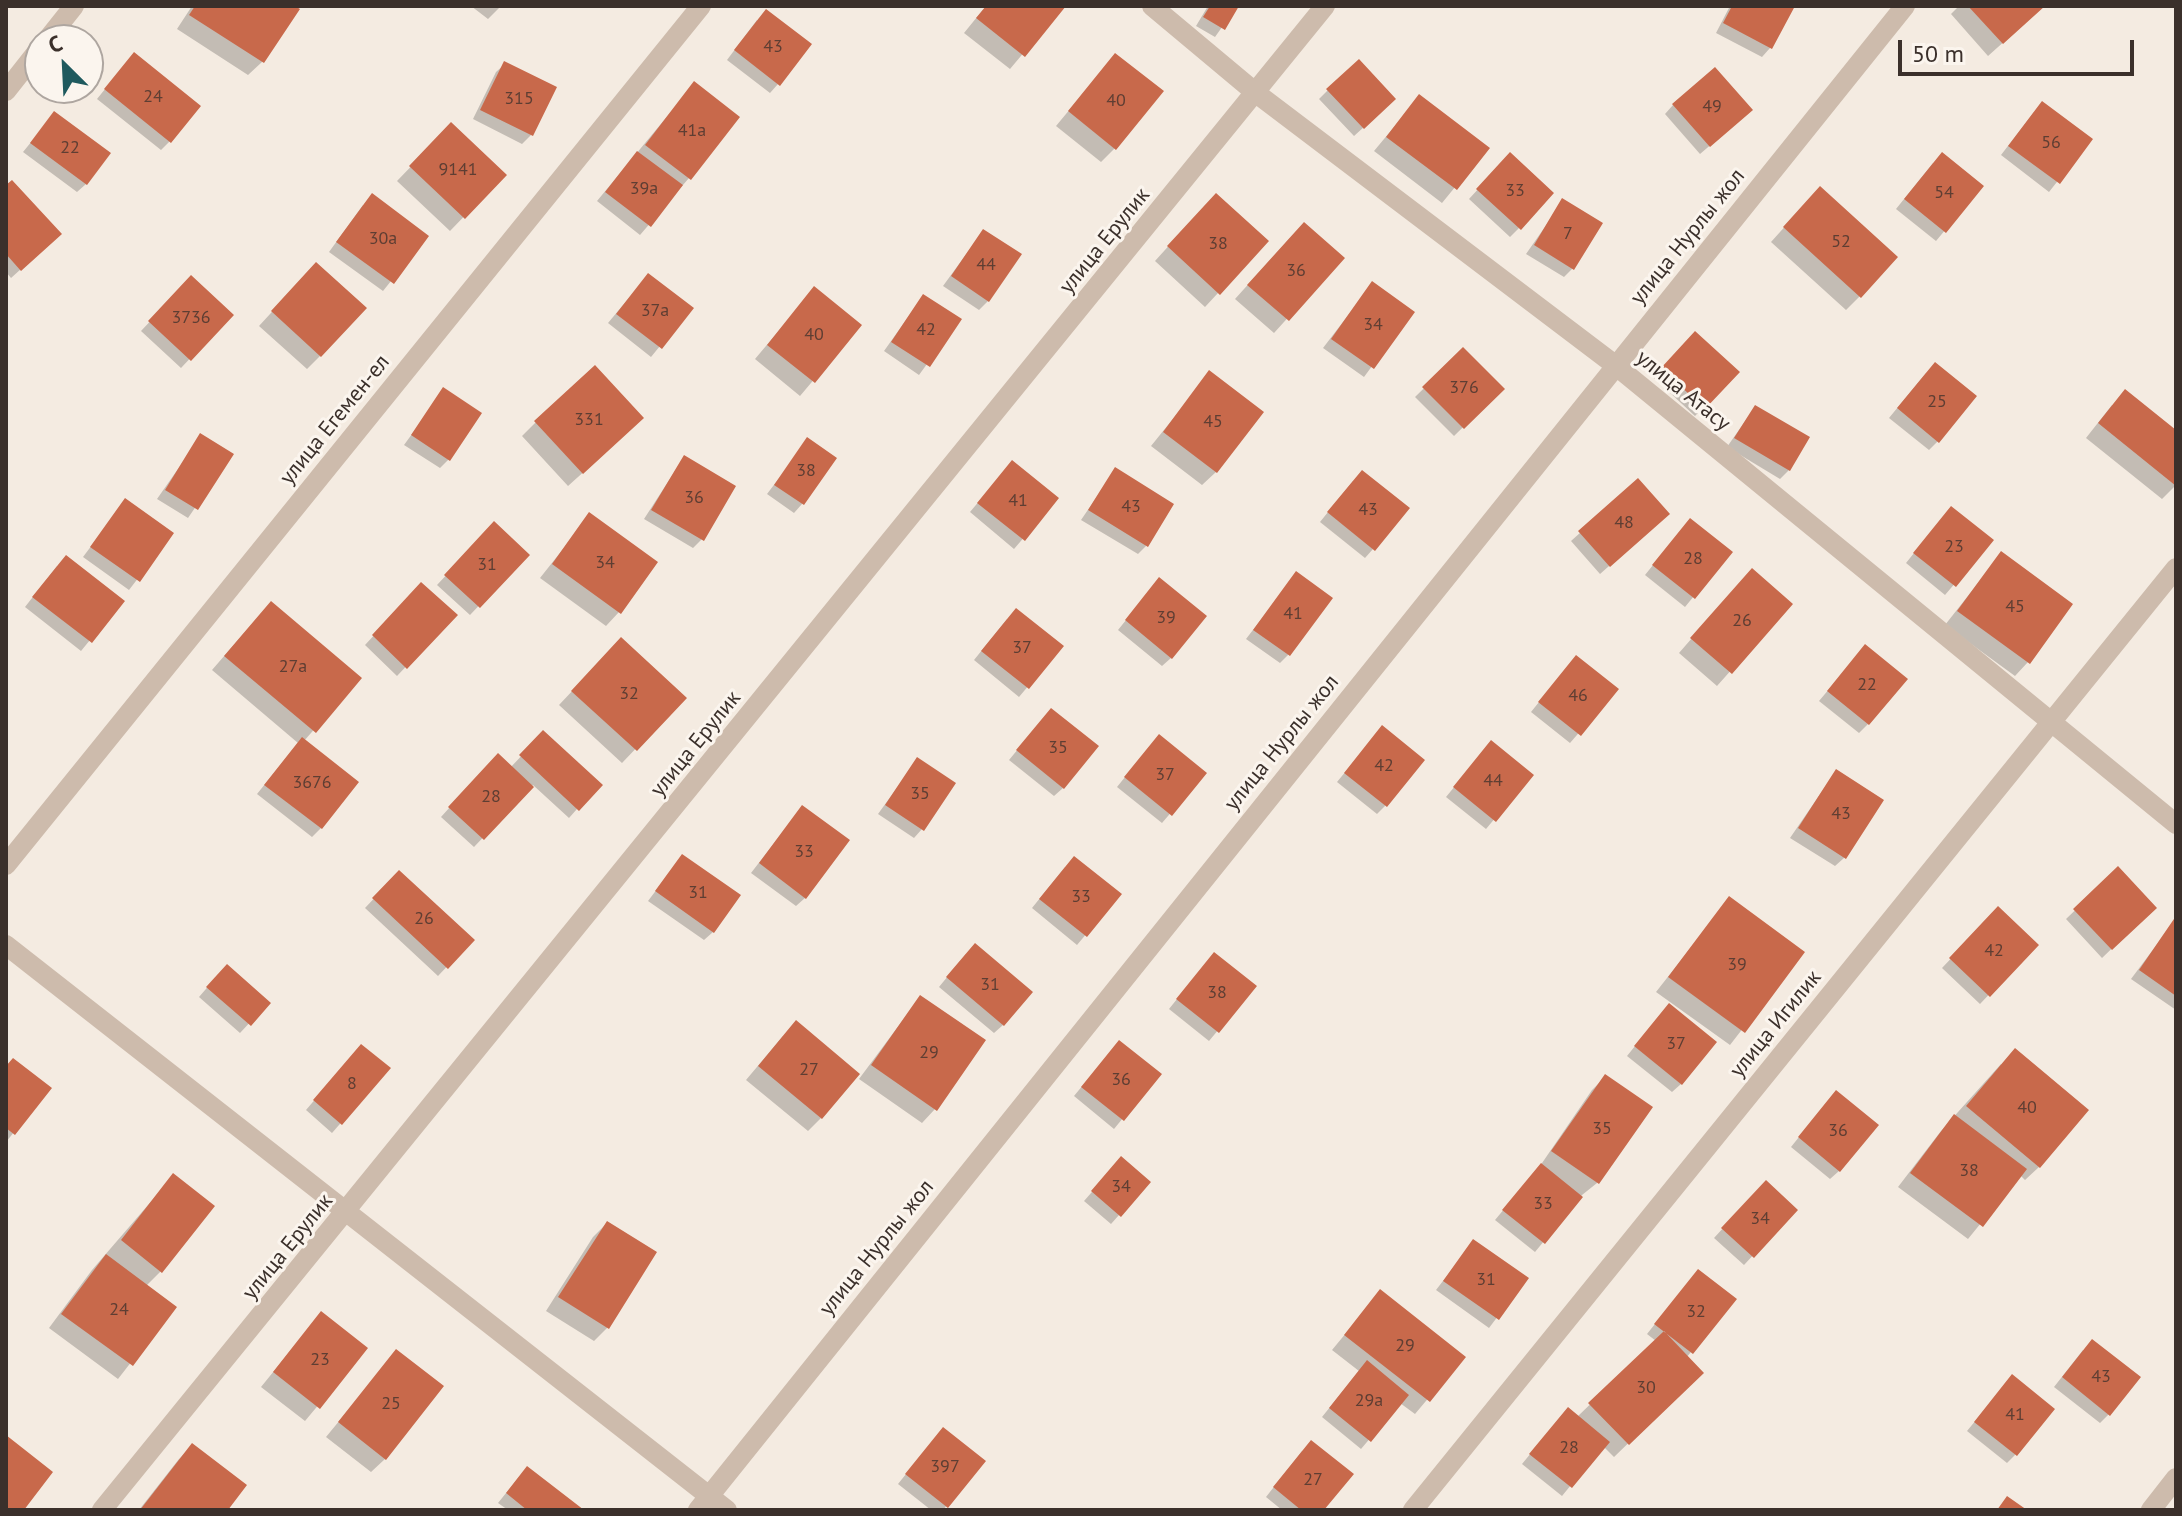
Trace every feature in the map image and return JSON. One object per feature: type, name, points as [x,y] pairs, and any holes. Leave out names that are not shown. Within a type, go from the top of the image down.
[{"type":"street","points":[[60,24],[74,6]]},
{"type":"street","name":"улица Егемен-ел","points":[[6,865],[701,6]]},
{"type":"street","name":"улица Атасу","points":[[1152,6],[1256,93],[1615,365],[2176,824]]},
{"type":"street","name":"улица Ерулик","points":[[102,1510],[1325,6]]},
{"type":"street","name":"улица Нурлы жол","points":[[704,1503],[1905,6]]},
{"type":"street","points":[[6,91],[24,68]]},
{"type":"street","name":"улица Игилик","points":[[1413,1510],[2176,568]]},
{"type":"street","points":[[6,945],[348,1211],[704,1503],[727,1510]]},
{"type":"street","points":[[2151,1510],[2176,1478]]},
{"type":"building","points":[[195,6],[295,6],[300,9],[264,63],[189,15]]},
{"type":"building","points":[[986,6],[1066,6],[1025,57],[976,18]]},
{"type":"building","points":[[1210,6],[1239,6],[1225,30],[1203,17]]},
{"type":"building","points":[[1732,6],[1795,6],[1772,49],[1723,23]]},
{"type":"building","points":[[1968,6],[2045,6],[2003,44]]},
{"type":"building","points":[[766,9],[812,44],[780,86],[734,50]]},
{"type":"building","points":[[134,52],[201,106],[171,143],[104,89]]},
{"type":"building","points":[[1115,53],[1164,91],[1116,150],[1068,111]]},
{"type":"building","points":[[1359,59],[1396,99],[1364,129],[1326,89]]},
{"type":"building","points":[[504,61],[557,87],[533,136],[480,110]]},
{"type":"building","points":[[1715,67],[1753,110],[1710,147],[1672,104]]},
{"type":"building","points":[[694,81],[740,117],[691,180],[645,145]]},
{"type":"building","points":[[1419,94],[1490,148],[1457,190],[1386,137]]},
{"type":"building","points":[[2042,101],[2093,139],[2060,184],[2008,146]]},
{"type":"building","points":[[54,111],[111,153],[87,185],[30,143]]},
{"type":"building","points":[[451,122],[507,175],[465,219],[409,166]]},
{"type":"building","points":[[637,151],[683,185],[651,227],[605,192]]},
{"type":"building","points":[[1510,152],[1554,193],[1521,230],[1476,189]]},
{"type":"building","points":[[1942,152],[1984,186],[1946,233],[1904,199]]},
{"type":"building","points":[[12,180],[62,234],[21,271],[6,254],[6,185]]},
{"type":"building","points":[[1820,186],[1898,257],[1861,298],[1783,227]]},
{"type":"building","points":[[372,193],[429,236],[394,284],[336,242]]},
{"type":"building","points":[[1216,193],[1269,241],[1220,295],[1167,246]]},
{"type":"building","points":[[1562,198],[1603,223],[1574,270],[1534,245]]},
{"type":"building","points":[[1304,222],[1345,258],[1289,321],[1247,285]]},
{"type":"building","points":[[983,229],[1022,254],[989,302],[951,276]]},
{"type":"building","points":[[316,262],[367,308],[321,357],[271,311]]},
{"type":"building","points":[[648,273],[694,308],[662,349],[616,314]]},
{"type":"building","points":[[191,275],[234,315],[191,361],[148,321]]},
{"type":"building","points":[[1372,281],[1415,312],[1374,369],[1331,339]]},
{"type":"building","points":[[814,286],[862,325],[815,383],[767,345]]},
{"type":"building","points":[[923,294],[962,319],[930,367],[891,342]]},
{"type":"building","points":[[1695,331],[1740,372],[1705,409],[1661,368]]},
{"type":"building","points":[[1463,347],[1505,389],[1464,429],[1422,387]]},
{"type":"building","points":[[1935,362],[1977,396],[1939,443],[1897,408]]},
{"type":"building","points":[[595,365],[644,418],[583,474],[534,421]]},
{"type":"building","points":[[1209,370],[1264,412],[1217,473],[1163,432]]},
{"type":"building","points":[[443,387],[482,413],[450,461],[411,435]]},
{"type":"building","points":[[2125,389],[2176,430],[2176,486],[2098,423]]},
{"type":"building","points":[[1755,405],[1810,437],[1790,471],[1734,438]]},
{"type":"building","points":[[200,433],[234,454],[198,510],[165,490]]},
{"type":"building","points":[[807,437],[837,458],[804,505],[774,485]]},
{"type":"building","points":[[684,455],[736,486],[704,541],[651,510]]},
{"type":"building","points":[[1012,460],[1059,498],[1025,541],[977,503]]},
{"type":"building","points":[[1115,467],[1174,504],[1148,547],[1088,510]]},
{"type":"building","points":[[1362,470],[1410,508],[1375,551],[1327,512]]},
{"type":"building","points":[[1638,478],[1670,514],[1610,567],[1578,531]]},
{"type":"building","points":[[125,498],[174,533],[140,582],[90,547]]},
{"type":"building","points":[[1951,506],[1994,540],[1956,587],[1913,553]]},
{"type":"building","points":[[589,512],[658,562],[621,614],[552,564]]},
{"type":"building","points":[[1690,518],[1733,552],[1695,599],[1652,565]]},
{"type":"building","points":[[494,521],[530,555],[480,608],[444,575]]},
{"type":"building","points":[[2001,551],[2073,604],[2030,664],[1957,611]]},
{"type":"building","points":[[66,555],[125,601],[92,643],[32,597]]},
{"type":"building","points":[[1752,568],[1793,604],[1732,674],[1690,638]]},
{"type":"building","points":[[1296,571],[1333,598],[1290,656],[1253,630]]},
{"type":"building","points":[[1159,577],[1207,616],[1172,659],[1125,620]]},
{"type":"building","points":[[421,582],[458,615],[407,669],[372,635]]},
{"type":"building","points":[[271,601],[362,678],[316,733],[224,656]]},
{"type":"building","points":[[1016,608],[1064,646],[1029,689],[981,651]]},
{"type":"building","points":[[621,637],[687,698],[637,751],[571,691]]},
{"type":"building","points":[[1865,644],[1908,679],[1869,725],[1827,691]]},
{"type":"building","points":[[1576,655],[1619,689],[1581,736],[1538,702]]},
{"type":"building","points":[[1051,708],[1099,746],[1064,789],[1016,750]]},
{"type":"building","points":[[1382,725],[1425,760],[1387,807],[1344,773]]},
{"type":"building","points":[[543,730],[603,785],[579,811],[519,755]]},
{"type":"building","points":[[1159,734],[1207,773],[1172,816],[1124,777]]},
{"type":"building","points":[[302,737],[359,782],[322,829],[264,785]]},
{"type":"building","points":[[1491,740],[1534,775],[1496,822],[1453,787]]},
{"type":"building","points":[[498,753],[534,787],[484,840],[448,807]]},
{"type":"building","points":[[917,757],[956,783],[924,831],[885,805]]},
{"type":"building","points":[[1836,769],[1884,800],[1846,859],[1798,828]]},
{"type":"building","points":[[802,805],[850,840],[806,899],[759,863]]},
{"type":"building","points":[[682,854],[741,895],[714,933],[655,891]]},
{"type":"building","points":[[1074,856],[1122,894],[1087,937],[1039,899]]},
{"type":"building","points":[[2118,866],[2157,908],[2112,950],[2073,909]]},
{"type":"building","points":[[399,870],[475,940],[448,969],[372,898]]},
{"type":"building","points":[[1729,896],[1805,952],[1745,1033],[1668,977]]},
{"type":"building","points":[[1998,906],[2039,945],[1990,997],[1949,958]]},
{"type":"building","points":[[2176,916],[2176,996],[2139,970]]},
{"type":"building","points":[[975,943],[1033,992],[1004,1026],[946,977]]},
{"type":"building","points":[[1214,952],[1257,986],[1219,1033],[1176,999]]},
{"type":"building","points":[[227,964],[271,1003],[251,1026],[206,987]]},
{"type":"building","points":[[920,995],[986,1040],[937,1111],[871,1065]]},
{"type":"building","points":[[1669,1003],[1717,1042],[1682,1085],[1634,1046]]},
{"type":"building","points":[[796,1020],[860,1074],[822,1119],[758,1066]]},
{"type":"building","points":[[1119,1040],[1162,1074],[1124,1121],[1081,1087]]},
{"type":"building","points":[[361,1044],[391,1068],[342,1125],[313,1100]]},
{"type":"building","points":[[2015,1048],[2089,1110],[2040,1168],[1966,1106]]},
{"type":"building","points":[[13,1058],[52,1088],[15,1135],[6,1128],[6,1066]]},
{"type":"building","points":[[1605,1074],[1653,1107],[1599,1184],[1551,1151]]},
{"type":"building","points":[[1836,1090],[1879,1125],[1840,1172],[1798,1137]]},
{"type":"building","points":[[1954,1114],[2027,1169],[1983,1227],[1910,1173]]},
{"type":"building","points":[[1121,1156],[1151,1182],[1121,1217],[1091,1191]]},
{"type":"building","points":[[1541,1163],[1583,1197],[1545,1244],[1502,1210]]},
{"type":"building","points":[[173,1173],[215,1206],[162,1273],[121,1240]]},
{"type":"building","points":[[1766,1180],[1798,1210],[1754,1258],[1721,1228]]},
{"type":"building","points":[[607,1221],[657,1252],[609,1329],[558,1297]]},
{"type":"building","points":[[1473,1239],[1529,1278],[1499,1320],[1443,1281]]},
{"type":"building","points":[[106,1254],[177,1307],[133,1366],[61,1314]]},
{"type":"building","points":[[1698,1269],[1737,1299],[1693,1354],[1654,1324]]},
{"type":"building","points":[[1380,1289],[1466,1357],[1430,1402],[1344,1335]]},
{"type":"building","points":[[321,1311],[368,1348],[320,1409],[273,1372]]},
{"type":"building","points":[[1664,1331],[1704,1373],[1629,1445],[1588,1403]]},
{"type":"building","points":[[2092,1339],[2141,1377],[2110,1416],[2062,1377]]},
{"type":"building","points":[[396,1349],[444,1386],[386,1460],[338,1422]]},
{"type":"building","points":[[1367,1360],[1409,1395],[1371,1442],[1329,1408]]},
{"type":"building","points":[[2012,1374],[2055,1409],[2017,1456],[1974,1422]]},
{"type":"building","points":[[1568,1407],[1610,1442],[1572,1488],[1529,1454]]},
{"type":"building","points":[[943,1427],[986,1461],[948,1508],[905,1474]]},
{"type":"building","points":[[6,1435],[53,1472],[24,1510],[6,1510]]},
{"type":"building","points":[[1311,1440],[1354,1474],[1324,1510],[1301,1510],[1273,1487]]},
{"type":"building","points":[[192,1443],[247,1485],[228,1510],[140,1510]]},
{"type":"building","points":[[527,1466],[584,1510],[527,1510],[506,1493]]},
{"type":"building","points":[[2007,1496],[2027,1510],[1997,1510]]}]
